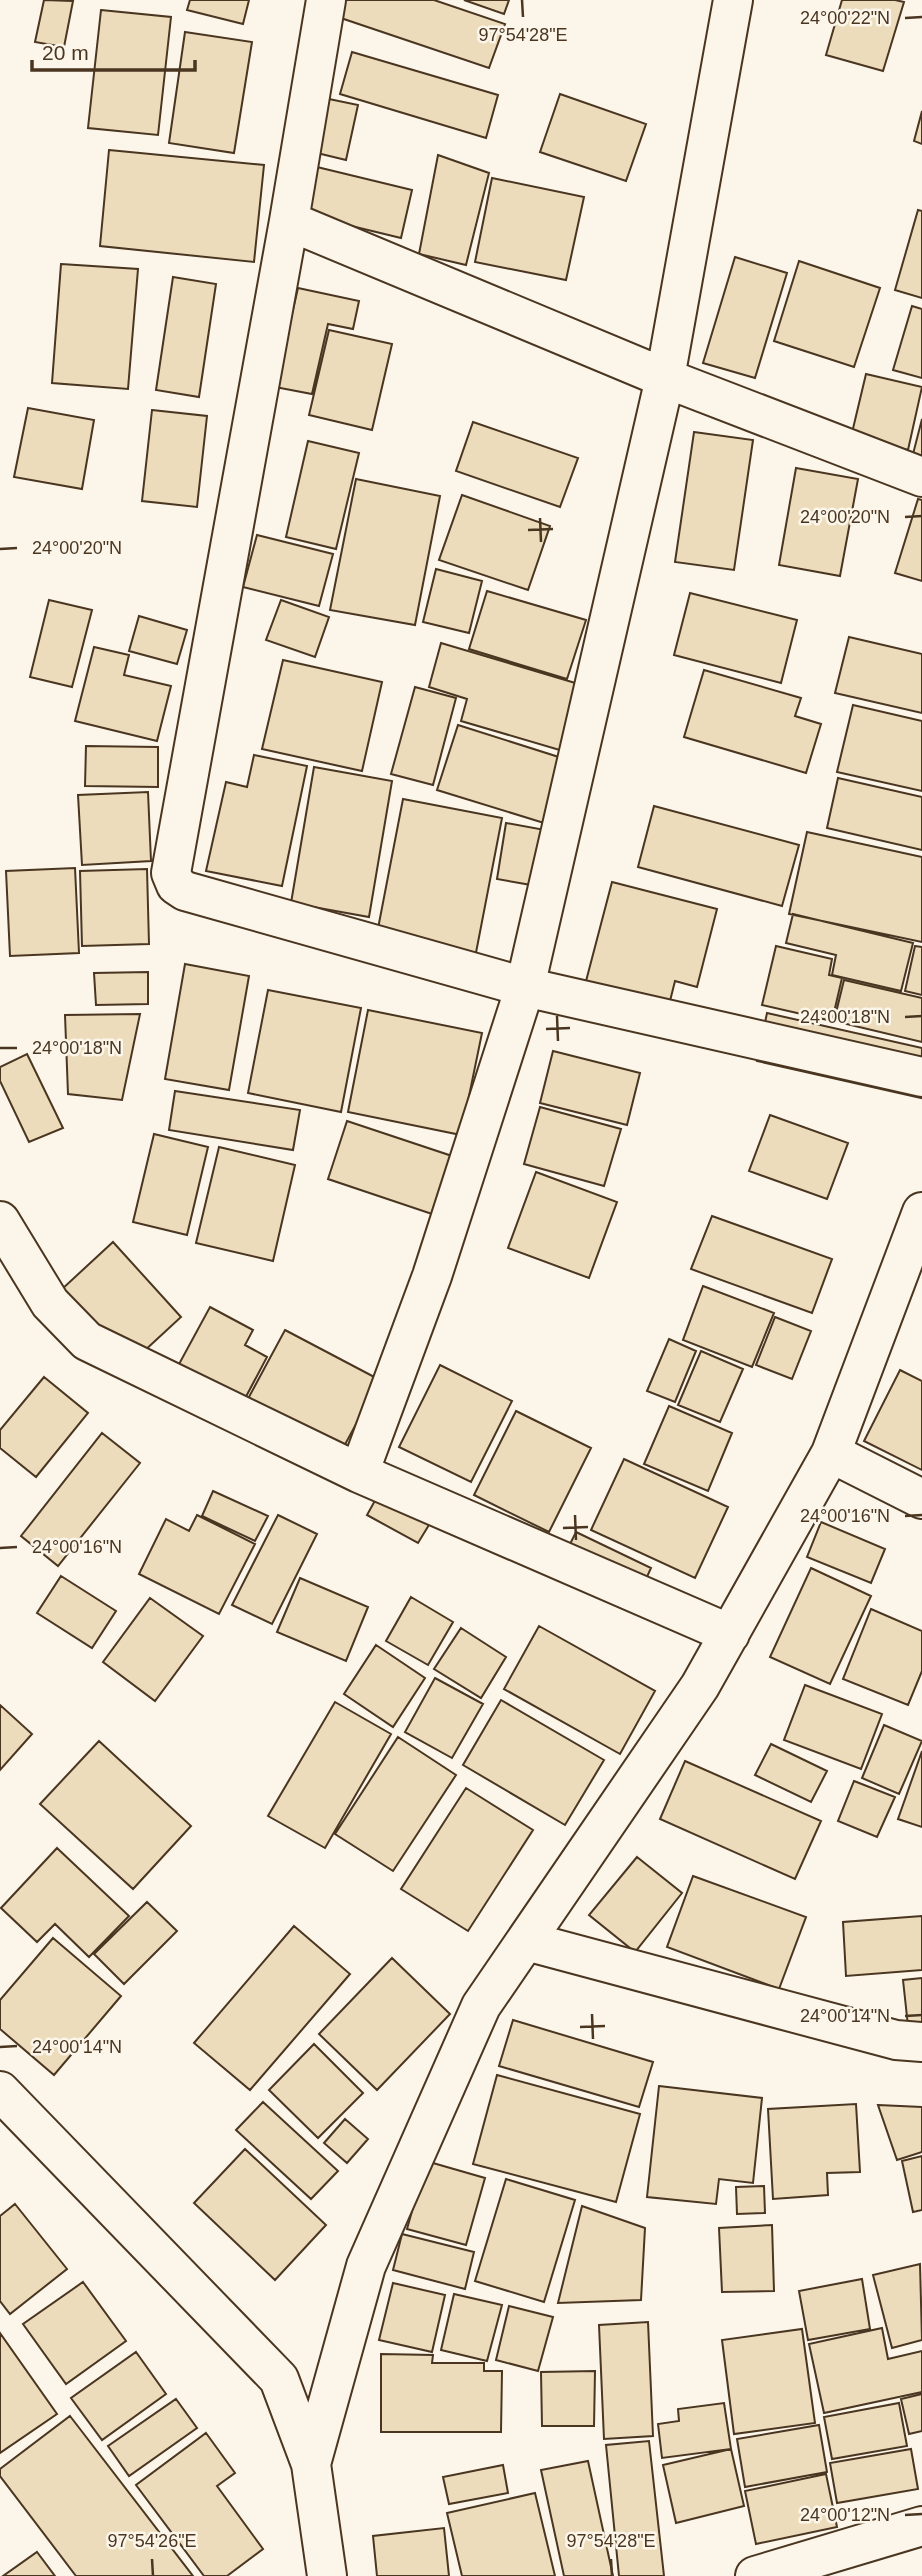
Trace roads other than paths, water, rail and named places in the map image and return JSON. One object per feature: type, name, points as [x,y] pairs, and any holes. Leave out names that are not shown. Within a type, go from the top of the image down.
[{"type":"street","points":[[326,0],[289,221],[171,873],[176,885],[185,891],[525,987],[922,1077]]},
{"type":"street","points":[[359,1473],[432,1276],[525,987],[665,378],[733,0]]},
{"type":"street","points":[[289,221],[665,378],[922,477]]},
{"type":"street","points":[[311,2464],[366,2266],[481,2006],[700,1686],[831,1453],[911,1273],[922,1212]]},
{"type":"street","points":[[0,1221],[50,1303],[88,1341],[359,1473],[730,1634]]},
{"type":"street","points":[[831,1453],[922,1499]]},
{"type":"street","points":[[526,1941],[897,2040],[922,2042]]},
{"type":"street","points":[[0,2091],[279,2379],[311,2464],[327,2576]]},
{"type":"street","points":[[755,2576],[922,2526]]}]
